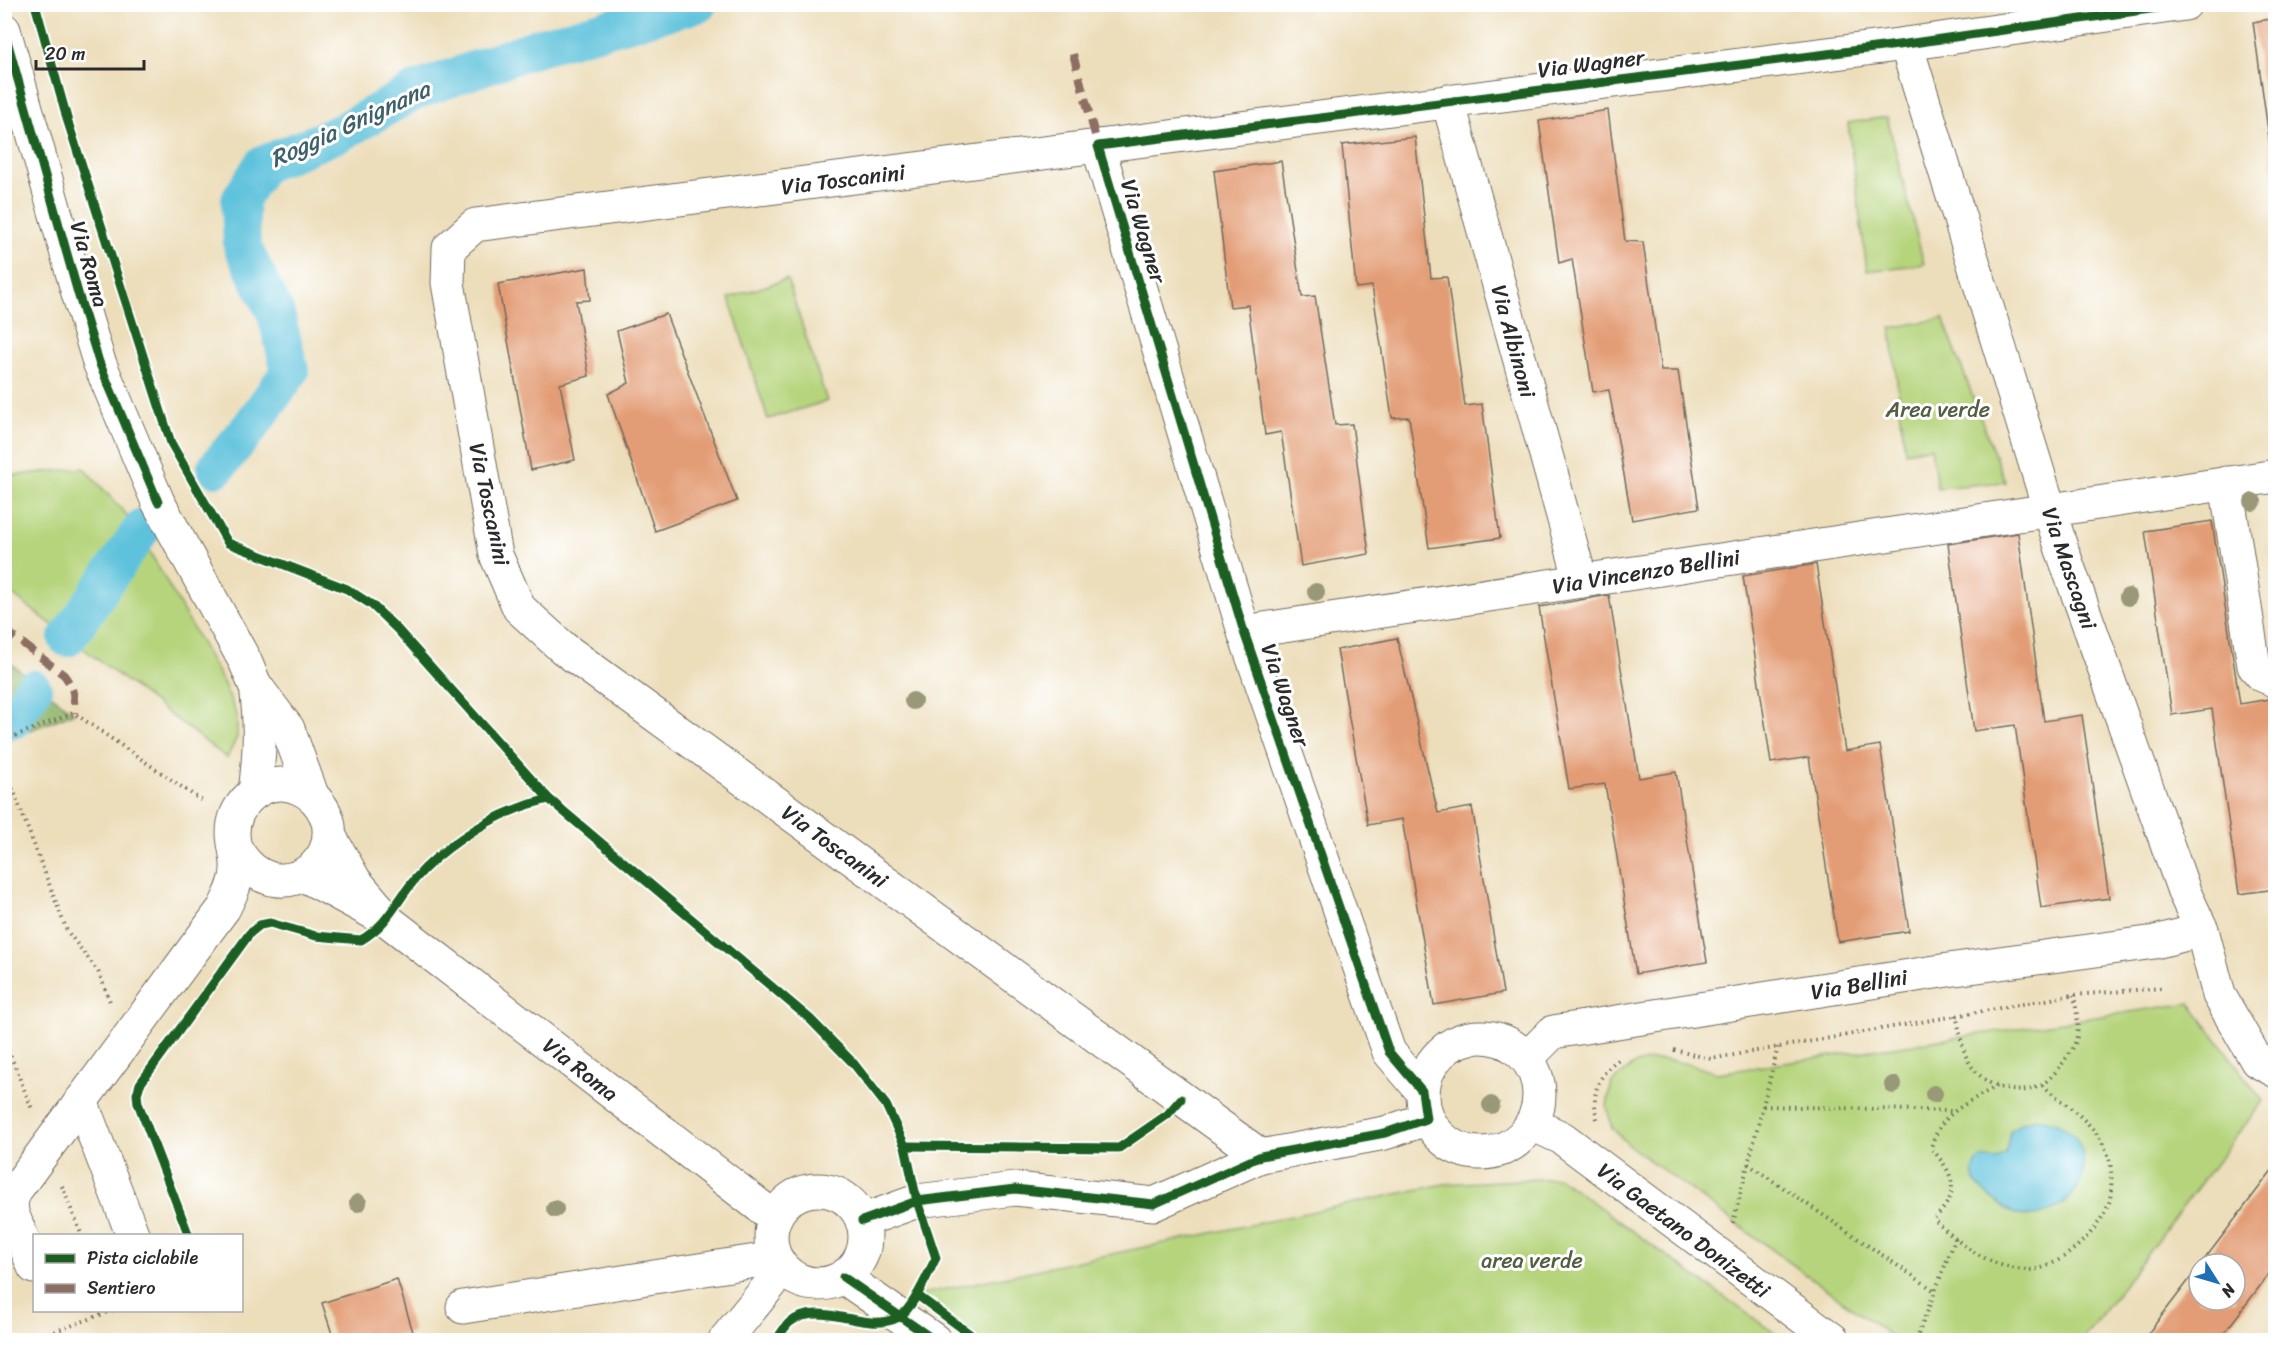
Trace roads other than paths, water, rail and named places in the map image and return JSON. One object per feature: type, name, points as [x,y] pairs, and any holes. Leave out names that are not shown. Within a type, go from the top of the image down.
[{"type":"street","name":"Via Wagner","points":[[1424,1105],[1389,1052],[1244,632],[1098,146],[1906,44],[2185,4]]},
{"type":"street","name":"Via Roma","points":[[4,30],[99,362],[158,502],[245,661],[255,685]]},
{"type":"street","name":"Via Mascagni","points":[[1906,44],[2049,509],[2185,894],[2202,930],[2219,995],[2257,1060],[2276,1071]]},
{"type":"street","name":"Via Albinoni","points":[[1448,101],[1581,581]]},
{"type":"street","name":"Via Toscanini","points":[[1098,146],[476,225],[449,248],[448,283],[496,555],[519,608],[563,648],[1261,1156]]},
{"type":"street","name":"Via Vincenzo Bellini","points":[[1244,632],[2276,476]]},
{"type":"street","points":[[2226,483],[2254,666],[2262,675],[2276,681]]},
{"type":"street","points":[[255,685],[260,717],[261,750],[255,792]]},
{"type":"street","points":[[236,849],[244,863],[257,874],[272,880],[289,880],[304,875],[317,864],[329,835],[328,820],[312,795],[288,729],[255,685]]},
{"type":"street","points":[[33,1266],[12,1213],[12,1200],[18,1188],[81,1101],[224,908],[236,879],[236,849],[233,833],[236,816],[244,802],[255,792],[269,786],[284,784],[312,795]]},
{"type":"street","points":[[329,835],[355,880],[387,920]]},
{"type":"street","points":[[304,875],[387,920]]},
{"type":"street","points":[[224,908],[239,896],[272,880]]},
{"type":"street","name":"Via Roma","points":[[387,920],[775,1218]]},
{"type":"street","name":"Via Bellini","points":[[1527,1058],[1553,1032],[1948,970],[2155,942],[2202,930]]},
{"type":"street","points":[[1476,1036],[1495,1038],[1513,1045],[1527,1058],[1536,1074],[1540,1091],[1538,1108],[1532,1124],[1520,1138],[1505,1148],[1488,1154],[1470,1153],[1453,1147],[1438,1136],[1424,1105],[1430,1066],[1441,1051],[1458,1041],[1476,1036]]},
{"type":"street","points":[[81,1101],[131,1234]]},
{"type":"street","points":[[862,1221],[917,1201],[1016,1189],[1154,1204],[1261,1156],[1385,1133],[1424,1105]]},
{"type":"street","name":"Via Gaetano Donizetti","points":[[1532,1124],[1562,1138],[1833,1341]]},
{"type":"street","points":[[812,1190],[828,1191],[843,1197],[854,1207],[862,1221],[865,1236],[863,1252],[855,1267],[831,1283],[818,1285],[793,1278],[779,1263],[771,1244],[771,1231],[775,1218],[784,1204],[797,1195],[812,1190]]},
{"type":"street","points":[[463,1307],[779,1263]]},
{"type":"street","points":[[725,1341],[779,1263]]},
{"type":"street","points":[[843,1277],[934,1341]]},
{"type":"water","points":[[2036,1118],[2068,1129],[2077,1139],[2082,1151],[2083,1168],[2079,1185],[2065,1202],[2050,1211],[2024,1216],[2011,1212],[1980,1188],[1974,1177],[1974,1171],[1981,1158],[1996,1160],[2006,1153],[2010,1131],[2021,1123]]},
{"type":"waterway","name":"Roggia Gnignana","points":[[216,468],[251,426],[290,371],[276,314],[242,246],[240,200],[262,165],[340,133],[415,91],[538,47],[698,4]]},
{"type":"waterway","name":"Roggia Gnignana","points":[[67,638],[143,527]]},
{"type":"waterway","name":"Roggia Gnignana","points":[[4,718],[13,720],[33,689]]},
{"type":"park label","name":"Area verde","points":[[1938,409]]},
{"type":"park label","name":"area verde","points":[[1532,1260]]}]
